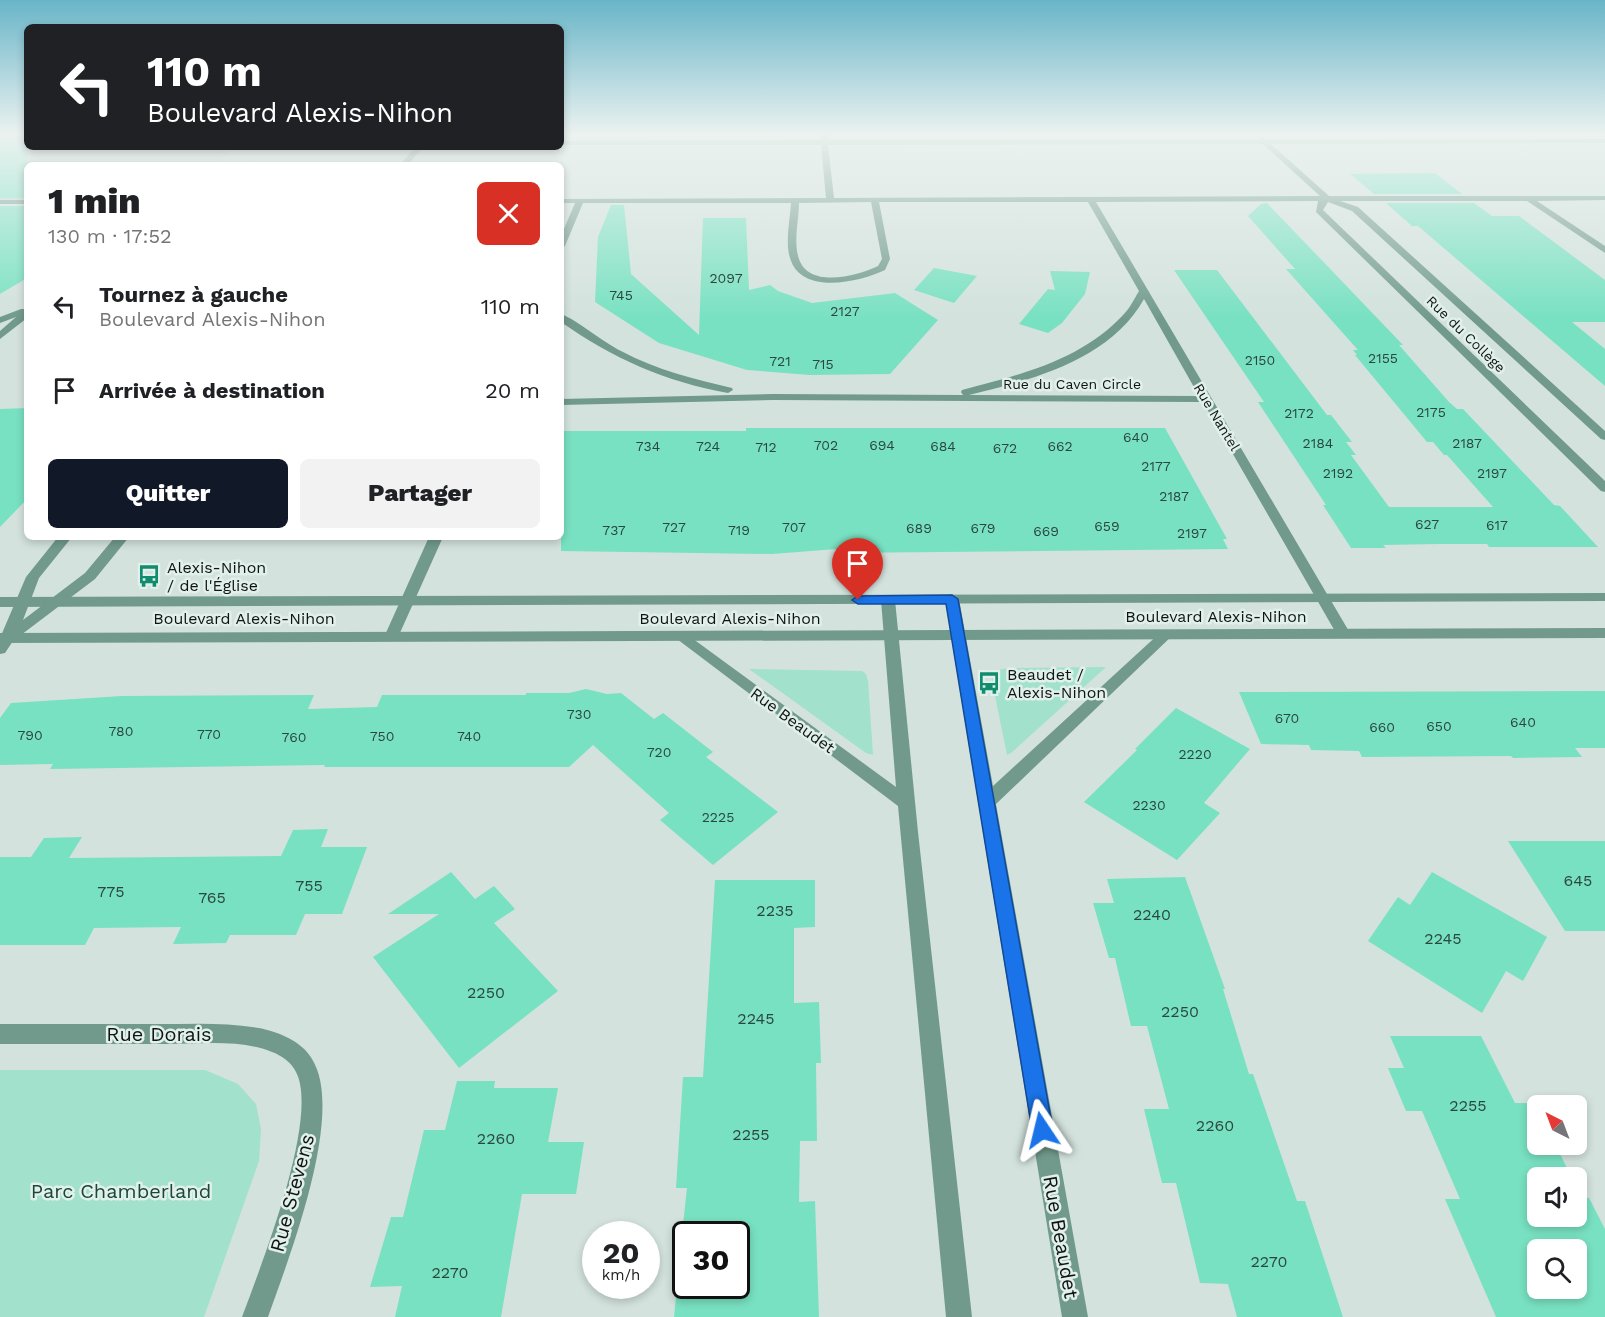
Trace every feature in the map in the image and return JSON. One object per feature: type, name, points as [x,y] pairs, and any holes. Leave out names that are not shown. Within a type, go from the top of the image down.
[{"type":"street","points":[[830,195],[830,201]]},
{"type":"street","name":"Rue du Collège","points":[[1322,195],[1327,200],[1355,209],[1605,437]]},
{"type":"street","points":[[1528,198],[1605,250]]},
{"type":"street","points":[[564,201],[875,202],[1605,198]]},
{"type":"street","name":"Rue Nantel","points":[[1091,200],[1344,633]]},
{"type":"street","name":"Rue du Collège","points":[[1327,200],[1321,203],[1319,210],[1605,488]]},
{"type":"street","points":[[564,239],[580,201]]},
{"type":"street","points":[[0,202],[24,202]]},
{"type":"street","points":[[795,202],[794,259],[800,269],[813,276],[829,279],[850,279],[869,275],[882,268],[886,259],[875,202]]},
{"type":"street","name":"Rue du Caven Circle","points":[[937,398],[991,387],[1077,355],[1103,338],[1128,315],[1143,292]]},
{"type":"street","points":[[0,320],[24,313]]},
{"type":"street","points":[[0,336],[24,315]]},
{"type":"street","name":"Rue du Caven Circle","points":[[564,319],[609,349],[665,375],[704,387],[772,397]]},
{"type":"street","name":"Rue du Caven Circle","points":[[564,402],[772,397],[1206,399]]},
{"type":"street","points":[[3,642],[37,569],[62,540]]},
{"type":"street","points":[[3,642],[90,576],[120,540]]},
{"type":"street","points":[[392,635],[435,540]]},
{"type":"street","name":"Boulevard Alexis-Nihon","points":[[0,602],[1605,597]]},
{"type":"street","name":"Rue Beaudet","points":[[952,599],[1075,1317]]},
{"type":"street","points":[[888,600],[906,803],[959,1317]]},
{"type":"street","name":"Boulevard Alexis-Nihon","points":[[3,642],[392,635],[1605,633]]},
{"type":"street","points":[[986,803],[1167,634]]},
{"type":"street","name":"Rue Beaudet","points":[[680,636],[906,803]]},
{"type":"street","name":"Rue Dorais","points":[[0,1034],[228,1034],[265,1038],[291,1050],[306,1067]]},
{"type":"street","name":"Rue Stevens","points":[[255,1317],[291,1212],[307,1145],[314,1104],[306,1067]]},
{"type":"shaded area","points":[[0,195],[24,195],[24,202],[0,202]]},
{"type":"green space","points":[[1106,667],[1007,755],[992,681],[994,671],[1008,668]]},
{"type":"green space","points":[[749,669],[862,671],[866,674],[868,681],[873,755],[866,753]]},
{"type":"green space","name":"Parc Chamberland","points":[[0,1070],[205,1070],[238,1084],[256,1104],[261,1129],[259,1161],[204,1317],[0,1317]]},
{"type":"building","points":[[0,195],[24,195],[24,198],[0,198]]},
{"type":"building","points":[[1267,203],[1403,345],[1399,345],[1449,402],[1457,409],[1463,409],[1554,505],[1560,506],[1598,547],[1489,547],[1487,544],[1438,544],[1351,548],[1323,505],[1326,505],[1258,402],[1264,402],[1174,270],[1217,270],[1327,415],[1331,415],[1352,442],[1346,442],[1356,455],[1351,455],[1389,507],[1493,507],[1447,455],[1444,455],[1433,442],[1427,442],[1355,355],[1357,355],[1353,350],[1358,350],[1286,269],[1295,269],[1248,216],[1261,204]]},
{"type":"building","points":[[1386,203],[1474,203],[1492,216],[1519,216],[1605,280],[1605,322],[1572,322],[1605,349],[1605,386],[1418,226],[1412,226]]},
{"type":"building","points":[[611,205],[624,205],[631,274],[699,335],[703,218],[746,218],[749,290],[770,285],[778,291],[812,303],[895,293],[938,320],[890,374],[810,375],[747,370],[659,343],[595,302],[598,237]]},
{"type":"building","points":[[0,206],[24,206],[24,280],[0,294]]},
{"type":"building","points":[[934,268],[977,276],[954,303],[914,290]]},
{"type":"building","points":[[1050,271],[1090,272],[1085,294],[1062,323],[1048,333],[1019,324],[1048,289],[1055,290]]},
{"type":"building","points":[[24,408],[24,502],[0,527],[0,409]]},
{"type":"building","points":[[746,428],[1165,428],[1227,539],[1223,539],[1228,549],[837,553],[836,549],[772,554],[561,551],[561,540],[564,540],[564,431],[746,431]]},
{"type":"building","points":[[586,689],[607,694],[621,693],[654,719],[663,713],[713,752],[706,757],[778,812],[713,865],[660,820],[669,813],[593,745],[569,767],[324,767],[325,765],[50,769],[53,764],[0,765],[0,718],[11,703],[122,696],[314,695],[308,709],[377,707],[382,695],[526,695],[526,693],[569,693]]},
{"type":"building","points":[[1605,691],[1605,748],[1575,748],[1582,757],[1513,758],[1511,756],[1362,757],[1359,751],[1311,750],[1309,745],[1261,744],[1239,692]]},
{"type":"building","points":[[1176,708],[1250,749],[1204,803],[1220,813],[1177,860],[1084,802]]},
{"type":"building","points":[[328,829],[321,847],[367,847],[342,914],[305,914],[296,935],[230,935],[226,943],[173,944],[181,927],[94,928],[85,945],[0,945],[0,857],[31,857],[44,838],[82,837],[69,858],[281,856],[293,830]]},
{"type":"building","points":[[1508,841],[1605,841],[1605,931],[1565,931]]},
{"type":"building","points":[[451,872],[475,899],[494,886],[515,909],[494,923],[558,991],[459,1068],[373,957],[439,914],[388,914]]},
{"type":"building","points":[[1432,872],[1547,937],[1523,981],[1506,971],[1482,1013],[1368,941],[1398,897],[1410,905]]},
{"type":"building","points":[[1185,877],[1225,989],[1223,989],[1249,1074],[1253,1074],[1297,1201],[1305,1201],[1343,1317],[1237,1317],[1228,1284],[1200,1283],[1176,1183],[1162,1183],[1144,1109],[1169,1109],[1147,1026],[1131,1026],[1115,958],[1109,958],[1093,903],[1114,903],[1107,879]]},
{"type":"building","points":[[715,880],[815,880],[815,927],[794,928],[794,1003],[819,1002],[821,1063],[816,1063],[817,1141],[800,1141],[799,1202],[815,1201],[819,1317],[674,1317],[676,1299],[750,1299],[750,1221],[683,1221],[687,1188],[676,1188],[683,1077],[703,1077]]},
{"type":"building","points":[[1390,1036],[1481,1036],[1515,1103],[1527,1103],[1527,1155],[1560,1155],[1566,1167],[1527,1167],[1527,1227],[1587,1227],[1587,1198],[1589,1198],[1605,1229],[1605,1317],[1496,1317],[1445,1199],[1460,1199],[1422,1111],[1406,1111],[1388,1068],[1404,1068]]},
{"type":"building","points":[[457,1081],[495,1081],[494,1088],[558,1088],[548,1142],[584,1142],[576,1194],[522,1194],[501,1317],[395,1317],[402,1286],[370,1287],[391,1217],[403,1217],[424,1130],[445,1130]]},
{"type":"place","name":"Alexis-Nihon / de l'Église","points":[[149,576]]},
{"type":"place","name":"Beaudet / Alexis-Nihon","points":[[989,683]]},
{"type":"route","points":[[858,600],[952,599],[1042,1130]]}]
